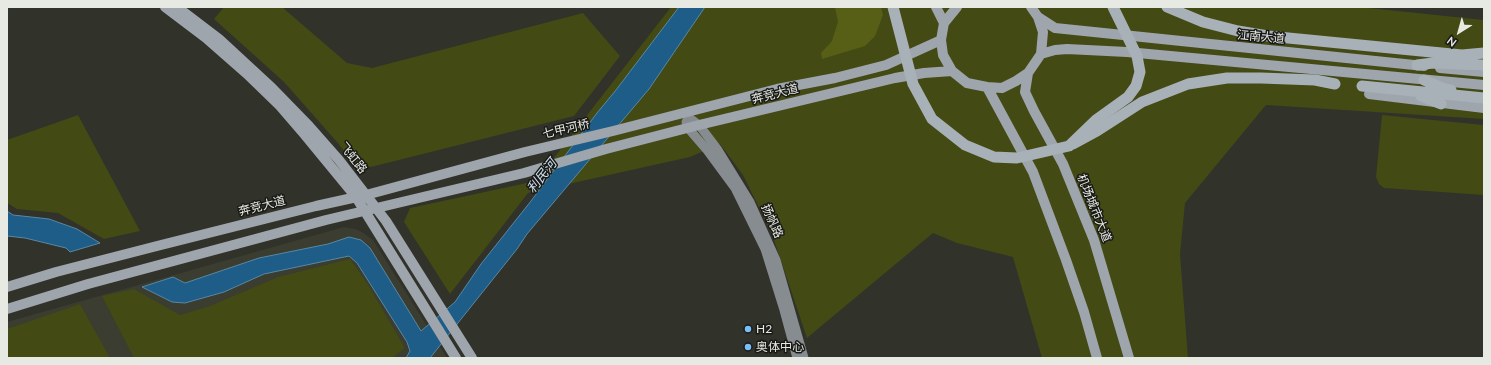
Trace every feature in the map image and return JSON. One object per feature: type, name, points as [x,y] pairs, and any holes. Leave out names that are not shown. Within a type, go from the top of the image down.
[{"type":"highway","points":[[894,7],[912,84],[932,119],[965,145],[994,157],[1017,158],[1069,146],[1097,131],[1142,102],[1188,84],[1227,78],[1315,80],[1335,84]]},
{"type":"highway","points":[[1069,146],[1096,120],[1128,97],[1136,86],[1140,72],[1137,56],[1113,7]]},
{"type":"highway","points":[[1167,7],[1203,22],[1268,36],[1439,52],[1484,59]]},
{"type":"highway","points":[[1462,55],[1484,53]]},
{"type":"highway","points":[[1417,64],[1433,63],[1484,65]]},
{"type":"highway","points":[[1424,80],[1445,89],[1484,93]]},
{"type":"highway","points":[[1365,90],[1408,90],[1484,98]]},
{"type":"highway","points":[[1408,90],[1441,104]]},
{"type":"main road","name":"飞虹路","points":[[165,7],[206,38],[247,74],[280,106],[361,196],[376,207],[472,358]]},
{"type":"main road","name":"飞虹路","points":[[177,7],[219,39],[272,88],[339,160],[361,196],[365,210],[455,356]]},
{"type":"main road","points":[[936,7],[944,23]]},
{"type":"main road","points":[[957,7],[944,23],[941,40],[943,55],[952,70],[967,83],[1002,88],[1028,73],[1041,54],[1043,32],[1038,17],[1031,7]]},
{"type":"main road","name":"江南大道","points":[[1038,17],[1055,28],[1484,72]]},
{"type":"main road","name":"奔竞大道","points":[[613,131],[777,88],[835,78],[886,65],[941,40]]},
{"type":"main road","points":[[1041,54],[1055,50],[1094,50],[1484,85]]},
{"type":"main road","points":[[1285,66],[1289,58],[1297,53]]},
{"type":"main road","name":"奔竞大道","points":[[376,207],[524,173],[606,149],[699,125],[896,78],[952,70]]},
{"type":"main road","name":"机场城市大道","points":[[1028,73],[1025,92],[1063,164],[1094,240],[1129,358]]},
{"type":"main road","points":[[987,87],[1033,172],[1084,312],[1097,358]]},
{"type":"main road","points":[[1365,90],[1441,104],[1484,108]]},
{"type":"main road","points":[[683,113],[688,128],[707,150],[734,188],[765,249],[797,358]]},
{"type":"main road","name":"扬帆路","points":[[683,113],[699,125],[718,150],[753,209],[776,260],[804,358]]},
{"type":"main road","name":"七甲河桥","points":[[525,152],[613,131]]},
{"type":"main road","name":"奔竞大道","points":[[7,287],[56,272],[361,196],[525,152]]},
{"type":"main road","points":[[7,309],[88,284],[376,207]]},
{"type":"shaded area","points":[[344,227],[362,232],[373,240],[447,358],[7,358],[7,322]]},
{"type":"green space","points":[[224,7],[282,7],[347,63],[372,68],[583,13],[620,56],[574,116],[371,167],[351,160],[284,82],[214,19]]},
{"type":"green space","points":[[671,7],[1359,7],[1484,20],[1484,119],[1266,105],[1185,203],[1180,254],[1188,358],[1042,358],[1013,257],[957,243],[933,233],[807,338],[772,234],[743,175],[720,144],[690,157],[528,193],[450,294],[404,222],[410,208],[536,181]]},
{"type":"green space","points":[[835,7],[881,7],[883,15],[875,36],[865,46],[822,59],[821,53],[832,41],[838,22]]},
{"type":"green space","points":[[78,115],[140,231],[104,239],[58,213],[17,209],[7,203],[7,140]]},
{"type":"green space","points":[[1382,115],[1484,125],[1484,195],[1384,188],[1379,184],[1376,177]]},
{"type":"green space","points":[[350,259],[367,283],[405,348],[392,358],[134,358],[102,296],[134,289],[180,315],[210,306],[278,277]]},
{"type":"green space","points":[[80,304],[110,358],[7,358],[7,329]]},
{"type":"water","points":[[679,7],[705,7],[649,89],[527,234],[517,249],[430,358],[406,358],[410,351],[407,342],[357,263],[349,256],[264,274],[224,292],[185,303],[172,302],[142,287],[173,277],[185,283],[259,258],[328,244],[349,237],[361,240],[370,248],[421,331],[455,302],[481,264]]},
{"type":"water","points":[[7,211],[13,215],[49,219],[77,229],[100,243],[70,252],[66,248],[25,238],[7,236]]},
{"type":"place","name":"H2","points":[[748,329]]},
{"type":"place","name":"奥体中心","points":[[748,347]]},
{"type":"water label","name":"利民河","points":[[542,176]]}]
